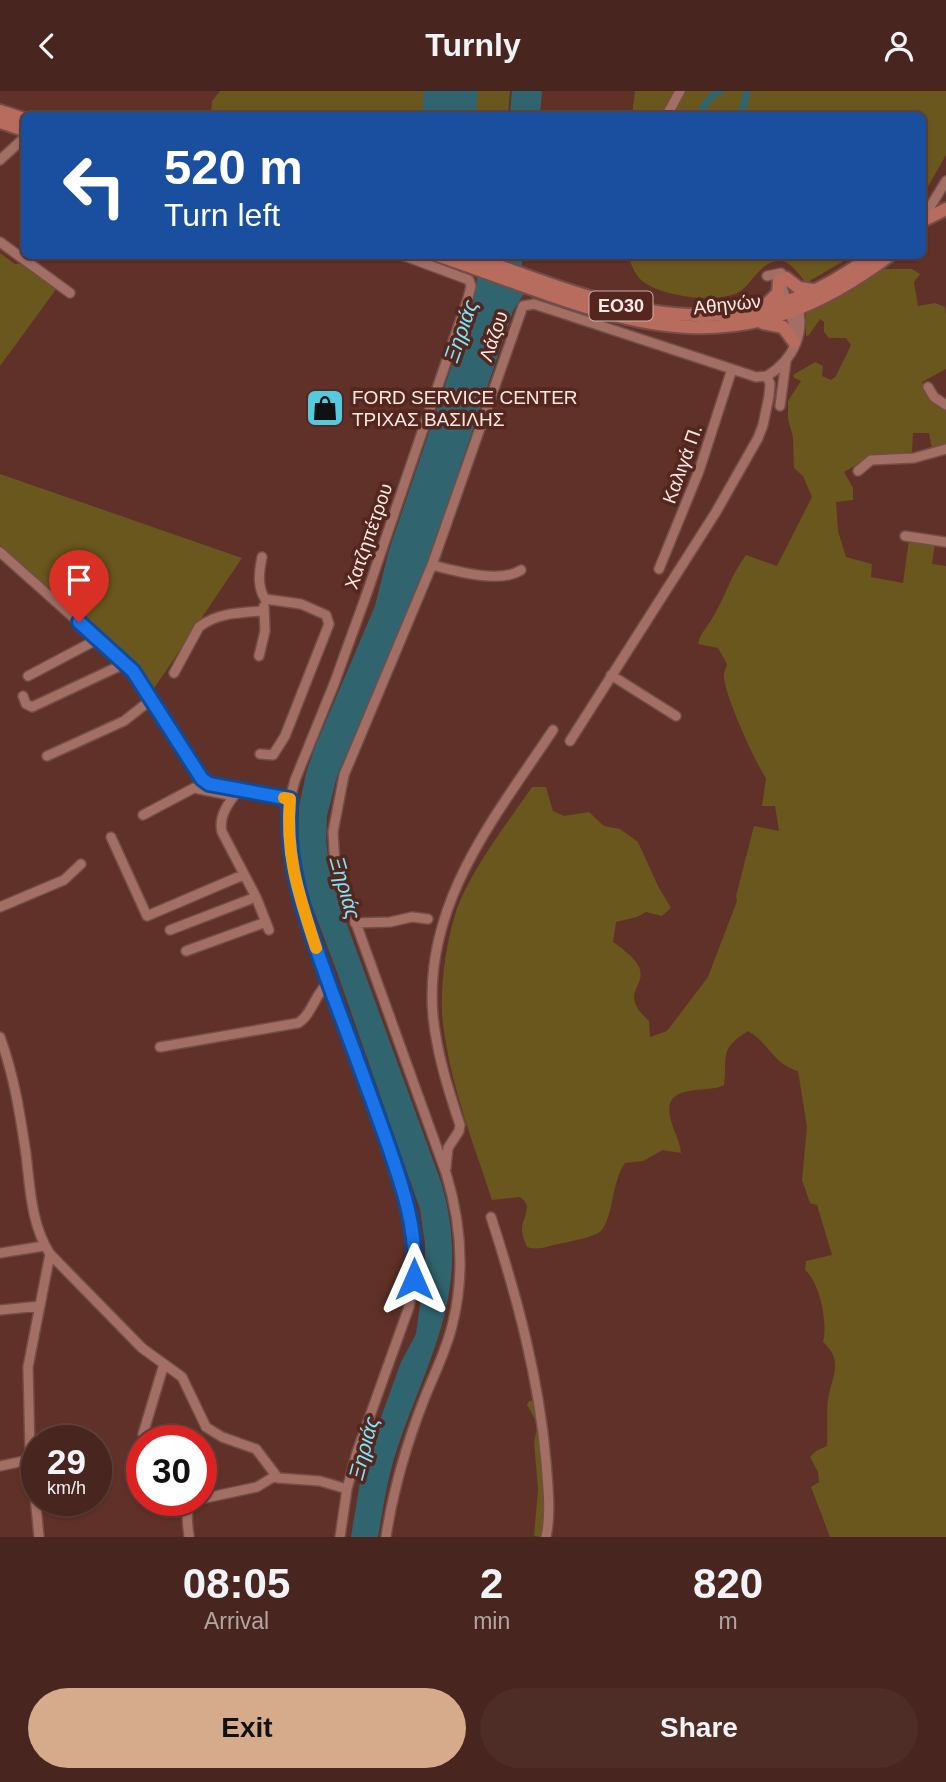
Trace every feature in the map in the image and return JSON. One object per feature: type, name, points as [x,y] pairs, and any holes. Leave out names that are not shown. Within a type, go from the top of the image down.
[{"type":"main road","points":[[0,111],[21,118]]},
{"type":"main road","points":[[0,122],[21,129]]},
{"type":"main road","points":[[926,222],[943,211]]},
{"type":"main road","name":"Αθηνών","points":[[793,306],[867,259]]},
{"type":"main road","name":"Αθηνών","points":[[474,261],[527,282],[654,313],[754,316],[838,291],[884,259]]},
{"type":"main road","points":[[794,346],[783,327],[754,316],[776,296],[783,279],[799,288],[817,290]]},
{"type":"street","points":[[669,112],[680,91]]},
{"type":"street","points":[[0,160],[21,141]]},
{"type":"street","points":[[926,219],[944,189]]},
{"type":"street","points":[[0,242],[21,257]]},
{"type":"street","points":[[23,259],[70,293]]},
{"type":"street","name":"Χατζηπέτρου","points":[[340,1537],[346,1489],[365,1427],[404,1325],[412,1291],[414,1252],[412,1225],[400,1177],[328,982],[291,866],[290,799],[367,593],[468,298],[470,282],[464,277],[413,259]]},
{"type":"street","points":[[780,406],[786,361],[794,346],[793,306],[783,279]]},
{"type":"street","name":"Λάζου","points":[[386,1537],[401,1464],[448,1341],[457,1303],[461,1262],[459,1225],[446,1173],[334,858],[333,832],[347,766],[432,565],[520,309],[530,304],[732,369]]},
{"type":"street","points":[[732,369],[756,376],[767,376],[786,361]]},
{"type":"street","name":"Καλιγά Π.","points":[[659,569],[702,461],[732,369]]},
{"type":"street","points":[[570,741],[709,523],[758,438],[768,404],[770,384],[767,376]]},
{"type":"street","points":[[928,387],[936,399],[946,405]]},
{"type":"street","points":[[858,471],[870,460],[914,458],[946,449]]},
{"type":"street","points":[[905,536],[946,543]]},
{"type":"street","points":[[0,552],[126,663],[202,779],[236,793]]},
{"type":"street","points":[[259,656],[265,631],[264,597],[258,574],[262,558]]},
{"type":"street","points":[[432,565],[462,573],[503,577],[514,575],[521,570]]},
{"type":"street","points":[[260,754],[273,755],[281,744],[329,624],[326,615],[308,606],[268,600],[264,597]]},
{"type":"street","points":[[174,673],[199,627],[206,622],[244,612],[264,611]]},
{"type":"street","points":[[27,676],[98,639]]},
{"type":"street","points":[[23,696],[26,703],[32,707],[126,663]]},
{"type":"street","points":[[611,675],[676,716]]},
{"type":"street","points":[[47,756],[124,721],[152,699]]},
{"type":"street","points":[[446,1173],[449,1148],[460,1125],[441,1065],[433,1014],[435,967],[444,920],[460,875],[475,848],[553,730]]},
{"type":"street","points":[[142,815],[194,788],[290,799]]},
{"type":"street","points":[[186,951],[268,926],[220,825],[222,816],[236,793]]},
{"type":"street","points":[[111,837],[147,916],[243,875]]},
{"type":"street","points":[[0,907],[64,880],[81,864]]},
{"type":"street","points":[[170,930],[256,897]]},
{"type":"street","points":[[355,923],[390,922],[412,917],[428,919]]},
{"type":"street","points":[[160,1047],[298,1023],[328,982]]},
{"type":"street","points":[[0,1037],[12,1078],[33,1210],[47,1250],[135,1341],[185,1381],[206,1427],[222,1437],[256,1449],[275,1476],[284,1481],[320,1481],[346,1489]]},
{"type":"street","points":[[491,1217],[520,1316],[542,1412],[548,1490],[546,1537]]},
{"type":"street","points":[[0,1253],[47,1250]]},
{"type":"street","points":[[29,1425],[28,1367],[47,1250]]},
{"type":"street","points":[[0,1310],[40,1306]]},
{"type":"street","points":[[146,1425],[164,1364]]},
{"type":"street","points":[[0,1466],[21,1462]]},
{"type":"street","points":[[217,1496],[257,1487],[275,1476]]},
{"type":"street","points":[[37,1516],[39,1537]]},
{"type":"street","points":[[188,1516],[189,1537]]},
{"type":"shaded area","points":[[220,91],[510,91],[508,112],[211,112],[212,101]]},
{"type":"shaded area","points":[[635,91],[946,91],[946,155],[926,190],[926,112],[632,112]]},
{"type":"shaded area","points":[[0,253],[15,264],[24,263],[57,288],[0,366]]},
{"type":"shaded area","points":[[629,259],[847,259],[806,283],[789,264],[775,261],[763,268],[739,292],[717,298],[688,297],[660,290],[640,279]]},
{"type":"shaded area","points":[[883,269],[912,269],[920,274],[914,282],[918,306],[935,303],[945,307],[946,315],[946,369],[922,382],[930,399],[946,408],[946,445],[932,449],[929,433],[913,433],[912,452],[872,456],[844,472],[853,488],[853,500],[836,502],[838,531],[846,557],[872,564],[871,577],[903,583],[909,539],[935,543],[932,564],[946,566],[946,1537],[830,1537],[811,1487],[819,1482],[818,1472],[810,1457],[827,1446],[827,1405],[835,1363],[830,1349],[823,1342],[824,1325],[819,1293],[805,1270],[806,1261],[832,1255],[817,1205],[810,1203],[802,1180],[807,1127],[798,1071],[782,1063],[748,1031],[728,1049],[724,1085],[688,1091],[673,1098],[670,1116],[681,1153],[663,1150],[643,1161],[625,1163],[617,1180],[605,1225],[598,1233],[543,1248],[531,1248],[527,1247],[522,1232],[527,1208],[524,1201],[520,1197],[492,1200],[458,1095],[442,1018],[446,957],[451,928],[461,899],[489,849],[532,787],[546,787],[553,811],[564,816],[589,812],[604,826],[620,829],[638,842],[671,908],[662,916],[646,912],[616,922],[613,942],[633,958],[641,972],[634,996],[635,1003],[649,1021],[650,1037],[667,1031],[708,977],[737,901],[754,826],[779,831],[775,806],[762,806],[766,778],[734,711],[725,684],[727,664],[718,648],[698,644],[746,555],[777,566],[812,497],[803,476],[794,468],[788,401],[801,381],[793,375],[815,362],[823,366],[822,376],[831,380],[836,376],[851,345],[846,338],[829,338],[824,332],[824,322],[820,319],[806,336],[806,314],[852,290]]},
{"type":"shaded area","points":[[0,474],[242,558],[153,690],[134,661],[45,587],[0,545]]},
{"type":"shaded area","points":[[539,1400],[546,1434],[542,1537],[534,1536],[538,1490],[534,1442],[537,1428],[527,1405],[529,1401]]},
{"type":"water","points":[[424,91],[478,91],[476,112],[422,112]]},
{"type":"water","points":[[512,91],[542,91],[540,112],[510,112]]},
{"type":"water","points":[[490,259],[523,259],[523,295],[513,311],[427,565],[337,776],[327,816],[329,866],[345,919],[441,1182],[450,1221],[452,1256],[450,1289],[443,1321],[396,1452],[378,1537],[351,1537],[362,1470],[401,1362],[416,1334],[425,1269],[425,1244],[420,1209],[308,895],[298,845],[299,807],[315,747],[375,606],[389,550],[473,303],[478,273]]},
{"type":"waterway","points":[[701,112],[711,98],[721,91]]},
{"type":"waterway","points":[[740,112],[747,91]]},
{"type":"slow traffic","points":[[284,798],[290,799],[294,880],[316,948]]},
{"type":"place","name":"FORD SERVICE CENTER ΤΡΙΧΑΣ ΒΑΣΙΛΗΣ","points":[[325,408]]},
{"type":"route","points":[[79,622],[133,671],[202,779],[209,784],[290,799],[291,860],[295,883],[400,1177],[413,1233],[414,1279]]},
{"type":"water label","name":"Ξηριάς","points":[[461,331]]},
{"type":"water label","name":"Ξηριάς","points":[[345,888]]},
{"type":"water label","name":"Ξηριάς","points":[[364,1448]]}]
